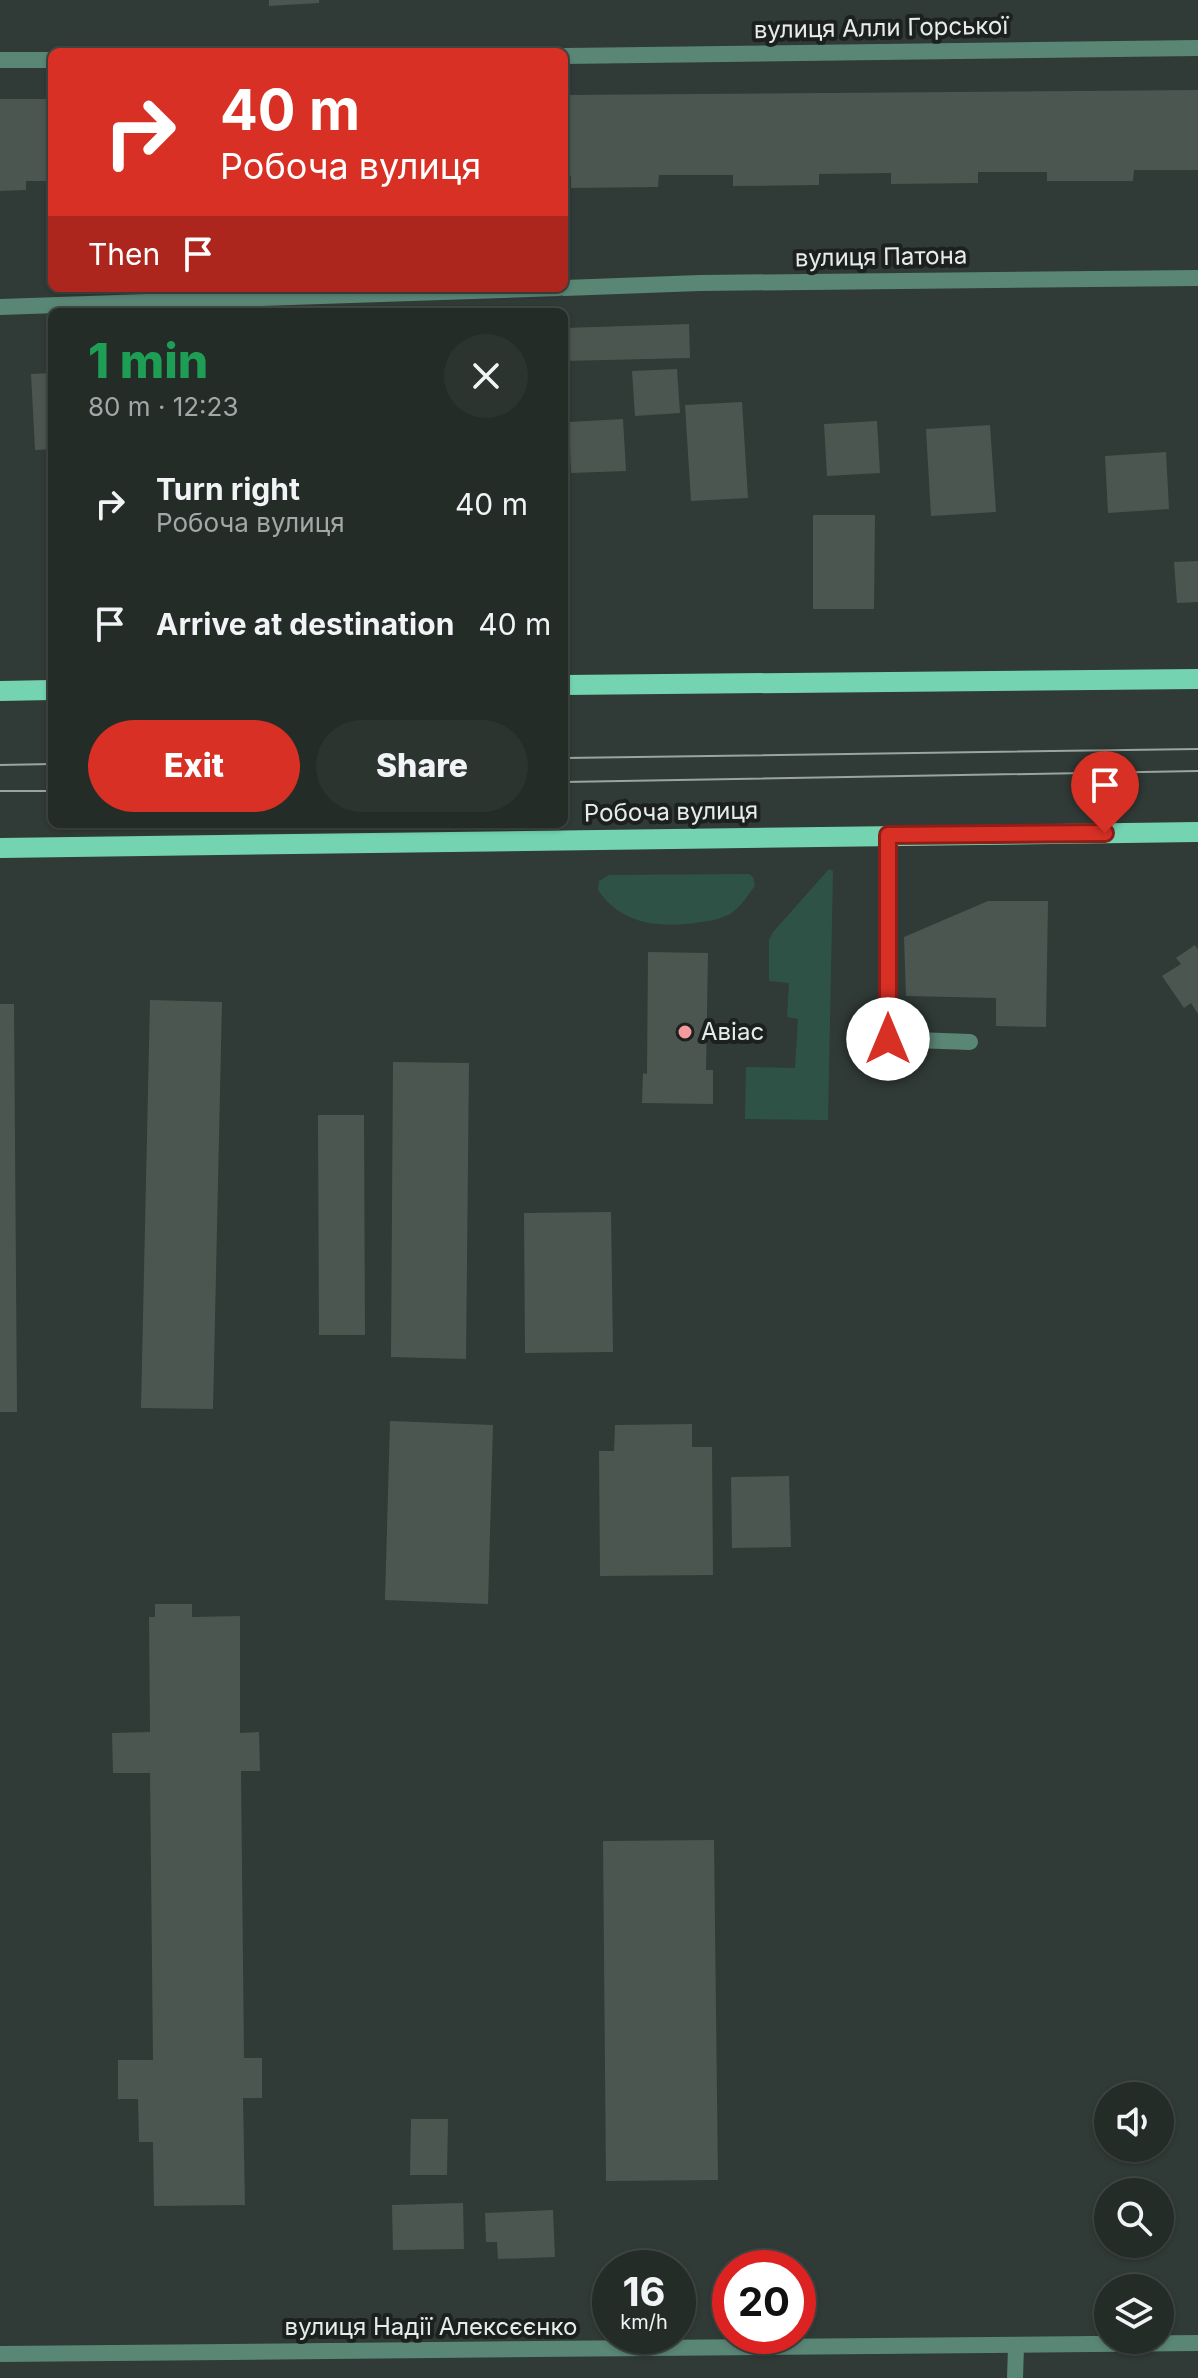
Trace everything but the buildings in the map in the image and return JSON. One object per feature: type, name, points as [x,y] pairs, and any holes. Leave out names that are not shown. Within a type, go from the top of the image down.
[{"type":"main road","points":[[568,685],[1198,679]]},
{"type":"main road","points":[[0,691],[48,690]]},
{"type":"main road","name":"Робоча вулиця","points":[[0,848],[1198,832]]},
{"type":"street","name":"вулиця Алли Горської","points":[[568,56],[1198,48]]},
{"type":"street","points":[[0,60],[48,60]]},
{"type":"street","name":"вулиця Патона","points":[[568,288],[700,283],[1198,278]]},
{"type":"street","name":"вулиця Патона","points":[[0,307],[444,292]]},
{"type":"street","points":[[888,835],[888,1039],[970,1042]]},
{"type":"street","name":"вулиця Надії Алексєєнко","points":[[0,2354],[1198,2343]]},
{"type":"street","points":[[1015,2378],[1016,2347]]},
{"type":"green space","points":[[829,869],[833,871],[828,1120],[745,1119],[746,1067],[795,1068],[798,1019],[787,1017],[789,983],[769,981],[769,940]]},
{"type":"green space","points":[[749,874],[755,886],[734,911],[714,920],[687,924],[637,920],[616,909],[598,890],[599,881],[609,875]]},
{"type":"tram line","points":[[568,758],[1198,749]]},
{"type":"tram line","points":[[0,765],[48,764]]},
{"type":"tram line","points":[[568,782],[1198,771]]},
{"type":"tram line","points":[[0,791],[48,791]]},
{"type":"place","name":"Авіас","points":[[685,1032]]},
{"type":"route","points":[[888,1039],[888,835],[1105,833]]}]
